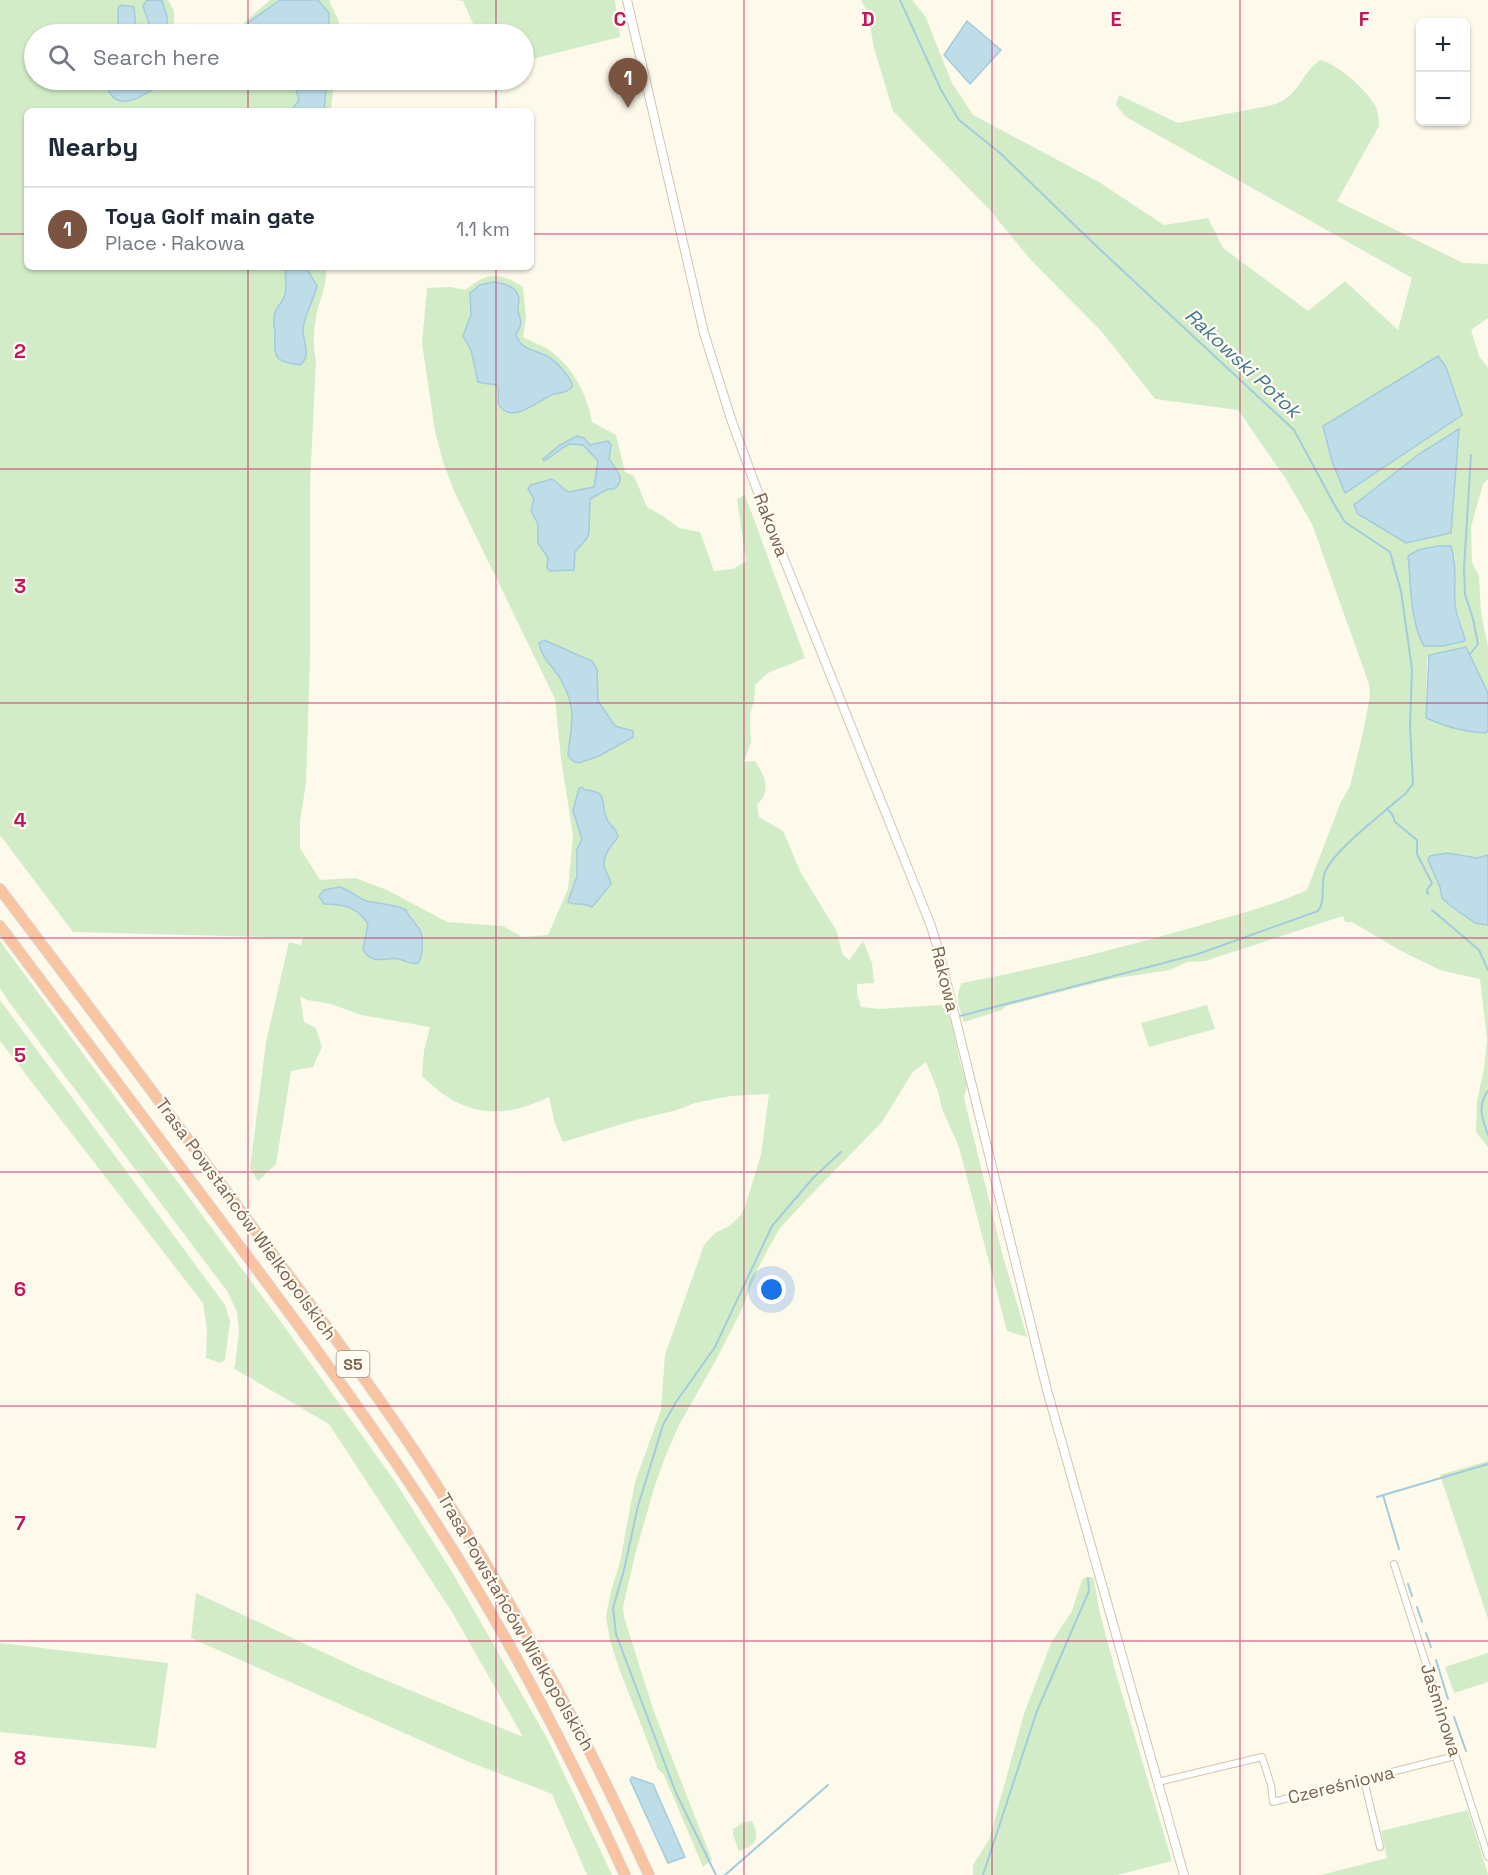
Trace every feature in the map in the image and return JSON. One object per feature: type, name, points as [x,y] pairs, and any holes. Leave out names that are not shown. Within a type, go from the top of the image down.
[{"type":"highway","name":"Trasa Powstańców Wielkopolskich","points":[[0,889],[296,1285],[382,1403],[439,1488],[494,1576],[557,1686],[614,1798],[649,1875]]},
{"type":"highway","name":"Trasa Powstańców Wielkopolskich","points":[[0,926],[292,1316],[420,1500],[475,1587],[537,1697],[594,1808],[625,1875]]},
{"type":"street","name":"Rakowa","points":[[627,0],[704,333],[732,422],[766,514],[931,926],[1047,1390],[1184,1875]]},
{"type":"street","name":"Jaśminowa","points":[[1394,1564],[1488,1857]]},
{"type":"street","name":"Czereśniowa","points":[[1158,1782],[1262,1757],[1271,1785],[1273,1802],[1455,1756]]},
{"type":"street","points":[[1364,1780],[1380,1847]]},
{"type":"green space","points":[[0,0],[168,0],[174,11],[174,24],[24,24],[24,90],[333,90],[331,108],[24,108],[24,270],[326,270],[314,335],[316,361],[310,484],[310,657],[306,783],[300,821],[300,848],[320,880],[355,878],[387,890],[447,922],[503,926],[522,937],[548,935],[568,889],[573,836],[555,699],[454,491],[443,462],[435,431],[422,343],[427,288],[451,287],[465,290],[487,277],[500,276],[523,287],[526,318],[523,337],[549,350],[565,364],[583,391],[592,422],[616,435],[625,472],[634,476],[647,507],[679,528],[700,532],[714,571],[733,569],[746,561],[737,499],[745,495],[805,658],[768,673],[755,685],[750,714],[751,742],[744,762],[755,761],[764,778],[766,789],[757,805],[759,817],[783,831],[801,873],[836,930],[843,955],[849,960],[863,941],[872,963],[874,983],[857,984],[861,1007],[879,1009],[941,1005],[951,1018],[967,1084],[964,1098],[1002,1253],[1027,1337],[1007,1331],[959,1147],[942,1109],[938,1091],[926,1062],[912,1073],[882,1122],[780,1228],[758,1268],[742,1309],[679,1425],[667,1452],[635,1555],[623,1607],[624,1617],[654,1712],[712,1860],[703,1867],[664,1775],[656,1767],[610,1641],[606,1616],[620,1562],[635,1482],[661,1410],[665,1355],[704,1245],[715,1233],[729,1226],[741,1215],[745,1207],[761,1155],[769,1094],[730,1096],[695,1103],[563,1142],[555,1124],[549,1097],[514,1109],[482,1110],[467,1107],[452,1100],[437,1089],[422,1076],[424,1051],[430,1027],[361,1015],[300,996],[304,1022],[316,1028],[322,1047],[313,1067],[291,1071],[276,1164],[258,1181],[250,1169],[266,1042],[289,942],[301,945],[303,934],[301,938],[73,932],[0,835]]},
{"type":"green space","points":[[270,0],[329,0],[339,22],[339,24],[243,24]]},
{"type":"green space","points":[[457,0],[615,0],[620,37],[534,58],[534,24],[473,24],[463,1]]},
{"type":"green space","points":[[861,0],[912,0],[925,16],[952,83],[973,115],[1099,182],[1164,225],[1208,218],[1223,248],[1308,311],[1345,281],[1398,330],[1412,278],[1126,117],[1116,105],[1119,95],[1178,123],[1268,106],[1279,103],[1293,93],[1307,73],[1320,60],[1327,62],[1342,71],[1369,96],[1375,105],[1379,120],[1379,126],[1337,201],[1463,263],[1488,264],[1488,318],[1471,330],[1479,356],[1488,368],[1488,479],[1483,484],[1471,527],[1472,562],[1479,576],[1481,613],[1488,647],[1488,693],[1466,648],[1429,655],[1426,718],[1485,733],[1488,731],[1488,1147],[1476,1132],[1477,1101],[1484,1069],[1487,1039],[1480,979],[1440,970],[1401,951],[1352,922],[1345,922],[1343,916],[1205,961],[1187,962],[1170,970],[1111,979],[1006,1006],[1002,1010],[964,1022],[958,997],[962,983],[1140,942],[1253,910],[1307,890],[1340,804],[1350,786],[1370,697],[1369,684],[1312,524],[1286,479],[1238,410],[1155,399],[1102,332],[1029,258],[989,209],[893,111],[874,48],[868,13]],"holes":[[[1450,546],[1455,558],[1455,607],[1463,628],[1419,637],[1408,556],[1418,550]]]},
{"type":"green space","points":[[0,941],[281,1322],[396,1483],[452,1572],[548,1740],[612,1875],[587,1875],[552,1794],[467,1761],[191,1638],[196,1593],[361,1670],[523,1737],[452,1612],[329,1424],[233,1368],[239,1331],[237,1312],[227,1291],[9,1002],[0,988]]},
{"type":"green space","points":[[0,1000],[225,1305],[230,1321],[225,1360],[220,1363],[206,1358],[207,1329],[203,1303],[0,1041]]},
{"type":"green space","points":[[1207,1005],[1215,1029],[1149,1047],[1141,1023]]},
{"type":"green space","points":[[1488,1461],[1488,1619],[1440,1475]]},
{"type":"green space","points":[[1086,1577],[1094,1579],[1099,1610],[1117,1677],[1172,1861],[1117,1875],[973,1875],[973,1865],[989,1840],[1024,1714],[1051,1643],[1072,1611],[1082,1580]]},
{"type":"green space","points":[[0,1643],[168,1663],[156,1748],[0,1732]]},
{"type":"green space","points":[[1488,1653],[1488,1682],[1454,1693],[1445,1667]]},
{"type":"green space","points":[[1468,1810],[1488,1875],[1321,1875],[1387,1858],[1381,1831]]},
{"type":"green space","points":[[752,1821],[756,1832],[755,1840],[753,1844],[739,1851],[733,1829],[744,1822]]},
{"type":"water","points":[[147,0],[162,1],[167,24],[148,24],[143,6]]},
{"type":"water","points":[[280,0],[318,0],[329,13],[329,24],[248,24]]},
{"type":"water","points":[[121,5],[134,7],[136,24],[118,24],[118,8]]},
{"type":"water","points":[[967,21],[1001,50],[970,84],[944,55]]},
{"type":"water","points":[[109,90],[152,90],[130,101],[116,99]]},
{"type":"water","points":[[296,90],[326,90],[324,108],[293,108],[299,100]]},
{"type":"water","points":[[286,270],[308,270],[317,286],[304,324],[306,358],[300,365],[281,361],[275,349],[274,315],[285,295]]},
{"type":"water","points":[[493,282],[502,283],[514,289],[518,296],[521,323],[516,334],[520,343],[553,360],[572,383],[572,387],[567,391],[554,394],[518,412],[510,413],[498,403],[496,385],[478,382],[471,350],[463,336],[471,315],[470,293],[480,285]]},
{"type":"water","points":[[1438,356],[1446,367],[1462,415],[1345,493],[1332,461],[1323,426]]},
{"type":"water","points":[[1459,429],[1451,533],[1406,543],[1358,514],[1354,505],[1419,454]]},
{"type":"water","points":[[577,436],[584,438],[590,445],[608,441],[611,445],[609,459],[619,474],[620,482],[614,489],[608,489],[590,499],[589,532],[587,538],[575,552],[574,570],[550,571],[547,568],[548,558],[538,543],[538,524],[531,511],[534,499],[528,489],[531,485],[552,479],[568,492],[594,487],[598,461],[583,445],[569,444],[544,461],[543,459],[560,445]]},
{"type":"water","points":[[1451,546],[1453,553],[1456,609],[1465,641],[1443,646],[1424,646],[1416,626],[1408,556],[1418,550]]},
{"type":"water","points":[[544,640],[592,661],[597,669],[598,701],[615,726],[633,731],[633,737],[599,756],[579,763],[573,761],[568,755],[572,726],[570,700],[561,680],[542,653],[539,643]]},
{"type":"water","points":[[1466,647],[1488,693],[1488,731],[1485,733],[1469,732],[1426,718],[1429,655]]},
{"type":"water","points":[[582,787],[602,796],[605,815],[618,837],[604,860],[611,884],[592,907],[568,902],[577,876],[577,849],[582,839],[573,811],[579,788]]},
{"type":"water","points":[[1447,853],[1477,858],[1488,855],[1488,925],[1475,923],[1442,898],[1440,887],[1428,860],[1430,856]]},
{"type":"water","points":[[340,887],[364,900],[406,910],[421,934],[422,950],[418,963],[367,956],[363,949],[368,924],[359,913],[349,907],[324,904],[319,896],[324,890]]},
{"type":"water","points":[[632,1777],[653,1784],[685,1857],[668,1863],[630,1780]]},
{"type":"waterway","name":"Rakowski Potok","points":[[900,0],[941,90],[959,120],[1000,153],[1294,430],[1345,522],[1390,552],[1401,591],[1412,669],[1410,726],[1413,784],[1387,809],[1395,822],[1417,840],[1417,854],[1432,883],[1427,890],[1428,894]]},
{"type":"waterway","points":[[1470,654],[1478,644],[1465,594],[1464,568],[1471,455]]},
{"type":"waterway","points":[[960,1016],[1198,954],[1318,911],[1322,901],[1324,875],[1331,862],[1387,809]]},
{"type":"waterway","name":"Rakowski Potok","points":[[1432,910],[1479,950],[1488,970]]},
{"type":"waterway","name":"Rakowski Potok","points":[[1488,1091],[1482,1107],[1482,1118],[1488,1135]]},
{"type":"waterway","points":[[716,1875],[676,1793],[616,1634],[613,1608],[638,1506],[663,1425],[676,1402],[715,1347],[772,1226],[813,1178],[841,1152]]},
{"type":"waterway","points":[[1377,1497],[1488,1464]]},
{"type":"waterway","points":[[1383,1495],[1399,1549]]},
{"type":"waterway","points":[[983,1875],[1037,1711],[1089,1591],[1088,1579]]},
{"type":"waterway","points":[[1408,1584],[1412,1596]]},
{"type":"waterway","points":[[1417,1607],[1422,1622]]},
{"type":"waterway","points":[[1426,1633],[1431,1647]]},
{"type":"waterway","points":[[1436,1660],[1448,1699]]},
{"type":"waterway","points":[[1454,1717],[1466,1751]]},
{"type":"waterway","points":[[725,1875],[828,1785]]},
{"type":"place","name":"Toya Golf main gate","points":[[628,108]]}]
